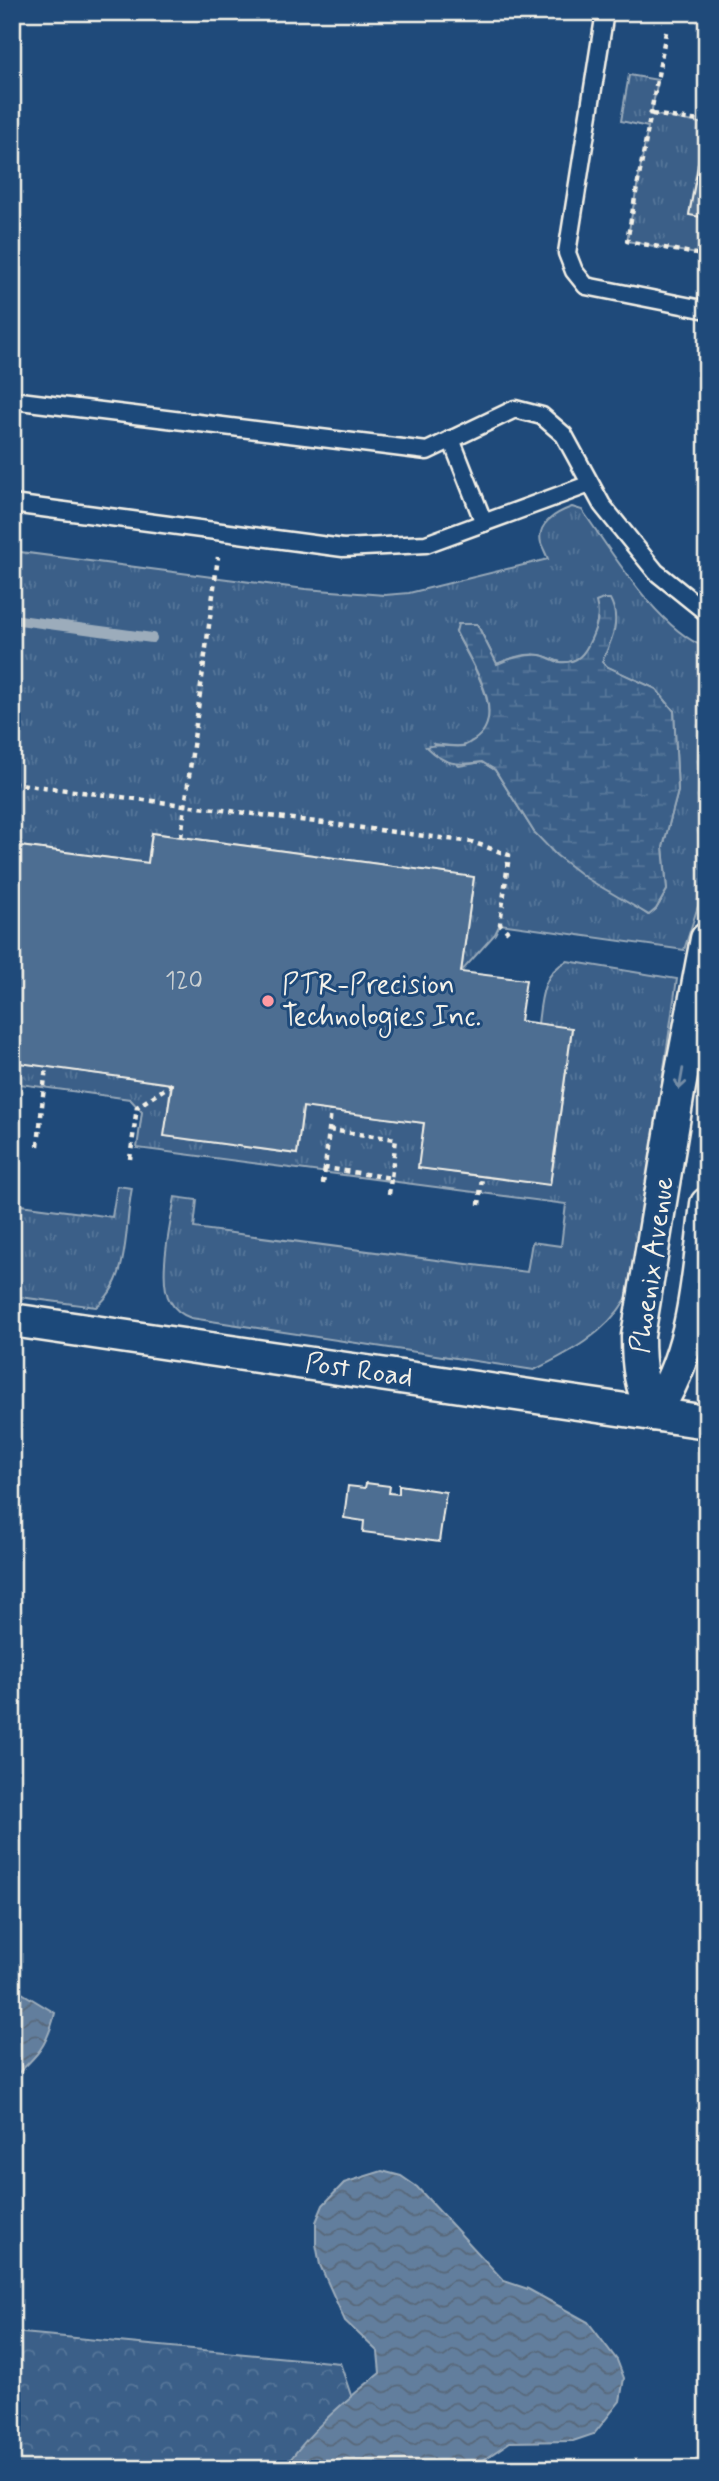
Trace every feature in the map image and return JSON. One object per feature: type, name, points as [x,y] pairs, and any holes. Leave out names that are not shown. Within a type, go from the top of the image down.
[{"type":"street","name":"Phoenix Avenue","points":[[653,1414],[639,1374],[638,1336],[678,1092],[707,939]]},
{"type":"street","name":"Phoenix Avenue","points":[[653,1414],[671,1384],[685,1346],[692,1317],[707,1204]]},
{"type":"street","name":"Post Road","points":[[12,1320],[707,1422]]},
{"type":"lane","points":[[605,12],[567,253],[569,263],[586,286],[707,310]]},
{"type":"lane","points":[[12,400],[427,451],[515,409],[542,416],[564,435],[602,505],[656,572],[707,613]]},
{"type":"lane","points":[[451,439],[484,523]]},
{"type":"lane","points":[[12,504],[343,548],[426,544],[590,484]]},
{"type":"path","points":[[666,32],[627,241],[707,256]]},
{"type":"path","points":[[652,114],[706,122]]},
{"type":"path","points":[[181,837],[221,532]]},
{"type":"path","points":[[12,783],[472,842],[509,855],[499,924],[508,932]]},
{"type":"path","points":[[38,1146],[46,1066]]},
{"type":"path","points":[[130,1159],[137,1107],[172,1083]]},
{"type":"path","points":[[323,1184],[331,1110]]},
{"type":"path","points":[[329,1130],[396,1139],[389,1194]]},
{"type":"path","points":[[325,1168],[391,1178]]},
{"type":"path","points":[[479,1205],[482,1177]]},
{"type":"green space","points":[[629,75],[658,80],[651,114],[705,124],[689,214],[707,218],[707,256],[627,241],[648,127],[621,121]]},
{"type":"green space","points":[[572,507],[582,510],[654,608],[689,639],[707,648],[707,878],[684,950],[500,924],[495,934],[461,972],[474,877],[152,833],[148,863],[12,845],[12,551],[305,589],[385,595],[409,593],[548,559],[541,543],[542,530],[549,519]],"holes":[[[599,612],[607,651],[602,661],[607,667],[656,689],[674,711],[678,791],[663,847],[667,890],[656,909],[648,915],[534,832],[495,770],[482,762],[459,766],[434,744],[466,745],[480,736],[488,724],[485,693],[456,632],[477,624],[497,664],[529,655],[570,662],[584,653],[589,646]]]},
{"type":"green space","points":[[610,599],[615,623],[612,639],[602,662],[656,689],[674,711],[678,791],[663,847],[667,890],[656,909],[649,915],[586,878],[556,855],[534,832],[495,770],[482,762],[458,764],[445,761],[426,747],[464,746],[484,730],[488,717],[484,688],[456,632],[458,624],[477,624],[497,664],[534,655],[557,661],[572,661],[586,649],[597,620],[596,602]]},
{"type":"green space","points":[[567,961],[677,979],[635,1267],[628,1295],[597,1332],[573,1349],[534,1370],[191,1318],[176,1310],[166,1292],[166,1251],[175,1197],[197,1200],[194,1228],[527,1272],[532,1242],[561,1246],[566,1204],[137,1148],[142,1112],[130,1099],[12,1083],[12,1062],[171,1084],[165,1136],[297,1154],[303,1107],[424,1123],[419,1168],[550,1185],[572,1029],[538,1024],[544,988],[552,972]]},
{"type":"green space","points":[[117,1186],[132,1188],[121,1268],[107,1296],[96,1307],[12,1296],[12,1204],[112,1217]]},
{"type":"green space","points":[[12,2332],[340,2363],[376,2469],[12,2469]]},
{"type":"water","points":[[12,1987],[55,2013],[40,2050],[12,2079]]},
{"type":"water","points":[[382,2171],[401,2176],[417,2187],[504,2281],[528,2289],[588,2322],[617,2360],[624,2378],[620,2401],[594,2434],[573,2441],[510,2442],[470,2469],[285,2469],[319,2426],[380,2373],[378,2352],[345,2321],[320,2265],[316,2222],[323,2205],[344,2183]]},
{"type":"building","points":[[707,119],[707,218],[689,215]]},
{"type":"building","name":"PTR-Precision Technologies Inc.","points":[[152,833],[474,877],[461,972],[526,980],[520,1021],[572,1028],[550,1185],[418,1168],[424,1123],[303,1107],[297,1154],[164,1136],[172,1084],[12,1062],[12,845],[148,863]]},
{"type":"building","points":[[366,1483],[390,1486],[389,1493],[399,1494],[399,1485],[446,1492],[439,1542],[363,1532],[364,1521],[344,1518],[348,1486],[365,1488]]},
{"type":"waterway","points":[[12,619],[152,638]]},
{"type":"place","name":"PTR-Precision Technologies Inc.","points":[[268,1001]]}]
